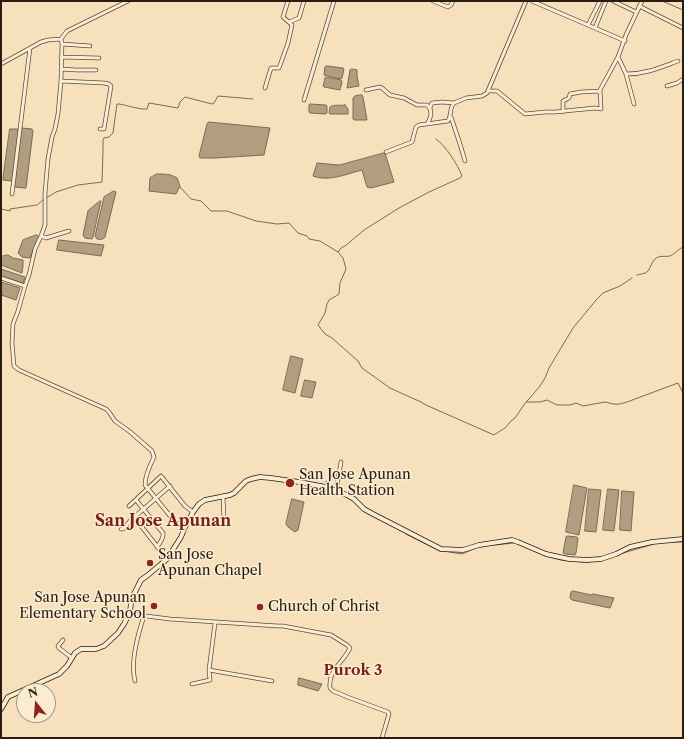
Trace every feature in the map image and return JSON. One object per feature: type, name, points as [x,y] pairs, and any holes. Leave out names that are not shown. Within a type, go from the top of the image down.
[{"type":"street","points":[[128,1],[67,31],[61,39],[60,98],[56,125],[50,143],[48,159],[45,193],[45,225],[35,249],[30,275],[24,286],[13,324],[12,343],[14,366],[19,370],[106,409],[116,421],[129,430],[152,451],[154,457],[148,471],[145,485],[175,522],[185,527]]},
{"type":"street","points":[[265,88],[271,68],[280,68],[288,43],[292,25],[283,17],[288,1]]},
{"type":"street","points":[[289,22],[299,18],[304,1]]},
{"type":"street","points":[[304,100],[334,1]]},
{"type":"street","points":[[433,1],[448,7],[453,1]]},
{"type":"street","points":[[428,123],[431,115],[430,108],[432,103],[454,103],[466,98],[484,95],[488,91],[526,1]]},
{"type":"street","points":[[532,1],[625,41]]},
{"type":"street","points":[[588,25],[600,1]]},
{"type":"street","points":[[595,28],[606,1]]},
{"type":"street","points":[[613,1],[636,12]]},
{"type":"street","points":[[488,91],[497,91],[525,114],[563,112],[595,108],[601,109],[600,90],[618,57],[626,35],[642,1]]},
{"type":"street","points":[[639,6],[683,28]]},
{"type":"street","points":[[1,64],[41,42],[61,39]]},
{"type":"street","points":[[62,44],[90,46]]},
{"type":"street","points":[[12,194],[30,48]]},
{"type":"street","points":[[61,57],[99,58]]},
{"type":"street","points":[[618,57],[626,74],[634,104]]},
{"type":"street","points":[[626,74],[638,74],[678,61]]},
{"type":"street","points":[[60,69],[96,70]]},
{"type":"street","points":[[667,86],[677,83],[683,79]]},
{"type":"street","points":[[61,81],[110,84],[111,86],[104,129],[100,129]]},
{"type":"street","points":[[366,90],[380,87],[390,95],[404,98],[418,104],[427,105],[430,109]]},
{"type":"street","points":[[563,112],[562,102],[569,98],[570,94],[600,91]]},
{"type":"street","points":[[386,152],[412,142],[416,127],[419,125],[448,121],[450,119],[451,107],[454,103]]},
{"type":"street","points":[[450,116],[465,161]]},
{"type":"street","points":[[41,236],[46,238],[69,231]]},
{"type":"street","points":[[1,278],[24,286]]},
{"type":"street","points":[[336,491],[341,462]]},
{"type":"street","points":[[129,506],[162,476],[185,506],[194,512]]},
{"type":"street","points":[[1,709],[8,697],[59,674],[67,666],[75,653],[81,649],[96,649],[104,646],[118,633],[124,624],[130,612],[134,594],[141,580],[167,559],[199,504],[205,500],[234,493],[250,479],[260,477],[326,487],[347,495],[354,499],[364,509],[441,548],[463,550],[479,545],[512,540],[546,554],[569,559],[587,560],[601,559],[630,547],[652,542],[683,539]]},
{"type":"street","points":[[121,529],[123,529],[134,517],[170,486]]},
{"type":"street","points":[[223,496],[224,520]]},
{"type":"street","points":[[136,500],[164,535],[157,547]]},
{"type":"street","points":[[134,517],[167,559]]},
{"type":"street","points":[[130,612],[144,616],[215,623],[283,626],[331,635],[350,648],[331,674],[329,682],[330,688],[333,691],[364,704],[388,712],[389,714],[382,738]]},
{"type":"street","points":[[135,681],[133,674],[135,648],[144,616]]},
{"type":"street","points":[[192,684],[210,680],[209,670],[215,623]]},
{"type":"street","points":[[63,640],[58,646],[59,648],[72,658]]},
{"type":"street","points":[[209,670],[272,681]]},
{"type":"shaded area","points":[[325,67],[343,68],[342,78],[324,75]]},
{"type":"shaded area","points":[[350,70],[357,70],[359,86],[347,88]]},
{"type":"shaded area","points":[[326,77],[341,80],[340,90],[324,87]]},
{"type":"shaded area","points":[[362,95],[367,120],[354,120],[353,98],[355,96]]},
{"type":"shaded area","points":[[310,104],[326,105],[327,113],[310,113]]},
{"type":"shaded area","points":[[345,105],[348,109],[348,114],[329,113],[330,107],[332,106]]},
{"type":"shaded area","points":[[209,122],[270,128],[264,155],[200,158],[199,156],[207,124]]},
{"type":"shaded area","points":[[22,128],[32,129],[33,131],[26,188],[15,187],[14,185]]},
{"type":"shaded area","points":[[10,129],[19,129],[12,181],[3,180]]},
{"type":"shaded area","points":[[385,153],[394,182],[371,188],[367,187],[362,170],[331,178],[319,178],[313,176],[317,163],[339,165]]},
{"type":"shaded area","points":[[157,174],[170,175],[177,178],[180,186],[176,194],[149,191],[150,178]]},
{"type":"shaded area","points":[[114,191],[116,192],[105,237],[101,240],[97,239],[95,236],[104,197]]},
{"type":"shaded area","points":[[100,201],[93,237],[92,239],[85,238],[83,235],[88,211]]},
{"type":"shaded area","points":[[37,235],[39,237],[30,258],[22,257],[18,253],[23,240]]},
{"type":"shaded area","points":[[59,240],[104,245],[101,256],[57,250]]},
{"type":"shaded area","points":[[8,255],[13,258],[23,260],[22,273],[1,265],[1,257]]},
{"type":"shaded area","points":[[1,269],[25,277],[23,283],[1,276]]},
{"type":"shaded area","points":[[1,282],[20,288],[16,300],[1,295]]},
{"type":"shaded area","points":[[291,356],[303,359],[295,393],[283,390]]},
{"type":"shaded area","points":[[305,380],[316,382],[312,398],[301,396]]},
{"type":"shaded area","points":[[574,485],[587,488],[579,535],[566,532]]},
{"type":"shaded area","points":[[589,489],[601,490],[596,532],[585,531]]},
{"type":"shaded area","points":[[608,489],[619,490],[614,531],[603,530]]},
{"type":"shaded area","points":[[622,491],[634,492],[631,531],[620,530]]},
{"type":"shaded area","points":[[292,499],[304,502],[298,530],[295,532],[286,524]]},
{"type":"shaded area","points":[[566,537],[577,537],[578,539],[575,555],[563,553]]},
{"type":"shaded area","points":[[573,591],[614,598],[610,608],[572,600],[570,598],[571,592]]},
{"type":"shaded area","points":[[299,678],[322,684],[318,691],[298,685]]},
{"type":"waterway","points":[[662,1],[683,10]]},
{"type":"waterway","points":[[46,198],[56,192],[78,185],[102,182],[103,140],[113,133],[117,104],[144,109],[147,109],[149,103],[178,108],[180,102],[185,97],[212,104],[218,96],[253,99]]},
{"type":"waterway","points":[[180,187],[191,199],[201,201],[211,211],[227,211],[256,221],[277,224],[289,223],[298,233],[307,236],[309,239],[320,241],[338,252],[364,230],[399,208],[462,176],[458,166],[451,156],[436,139]]},
{"type":"waterway","points":[[1,209],[10,211],[10,209],[37,205],[44,199]]},
{"type":"waterway","points":[[637,275],[647,272],[655,259],[670,256],[683,247]]},
{"type":"waterway","points":[[338,252],[343,258],[346,269],[340,283],[339,294],[329,300],[325,313],[318,325],[325,334],[332,338],[358,361],[362,368],[390,388],[494,435],[505,428],[515,418],[540,386],[573,328],[597,299],[603,293],[620,286],[632,278]]},
{"type":"waterway","points":[[527,402],[540,402],[547,400],[557,405],[570,405],[576,403],[583,406],[605,402],[619,404],[678,383],[683,393]]},
{"type":"waterway","points":[[406,534],[440,551]]},
{"type":"waterway","points":[[673,542],[683,542]]},
{"type":"waterway","points":[[495,545],[514,543]]},
{"type":"waterway","points":[[623,553],[654,544]]},
{"type":"waterway","points":[[443,551],[462,554],[476,548]]},
{"type":"waterway","points":[[546,556],[561,560],[576,561]]},
{"type":"waterway","points":[[580,562],[589,562]]},
{"type":"place","name":"San Jose Apunan Health Station","points":[[290,483]]},
{"type":"place","name":"San Jose Apunan Chapel","points":[[150,563]]},
{"type":"place","name":"San Jose Apunan Elementary School","points":[[154,606]]},
{"type":"place","name":"Church of Christ","points":[[260,607]]},
{"type":"district","name":"San Jose Apunan","points":[[163,521]]},
{"type":"district","name":"Purok 3","points":[[353,671]]}]
